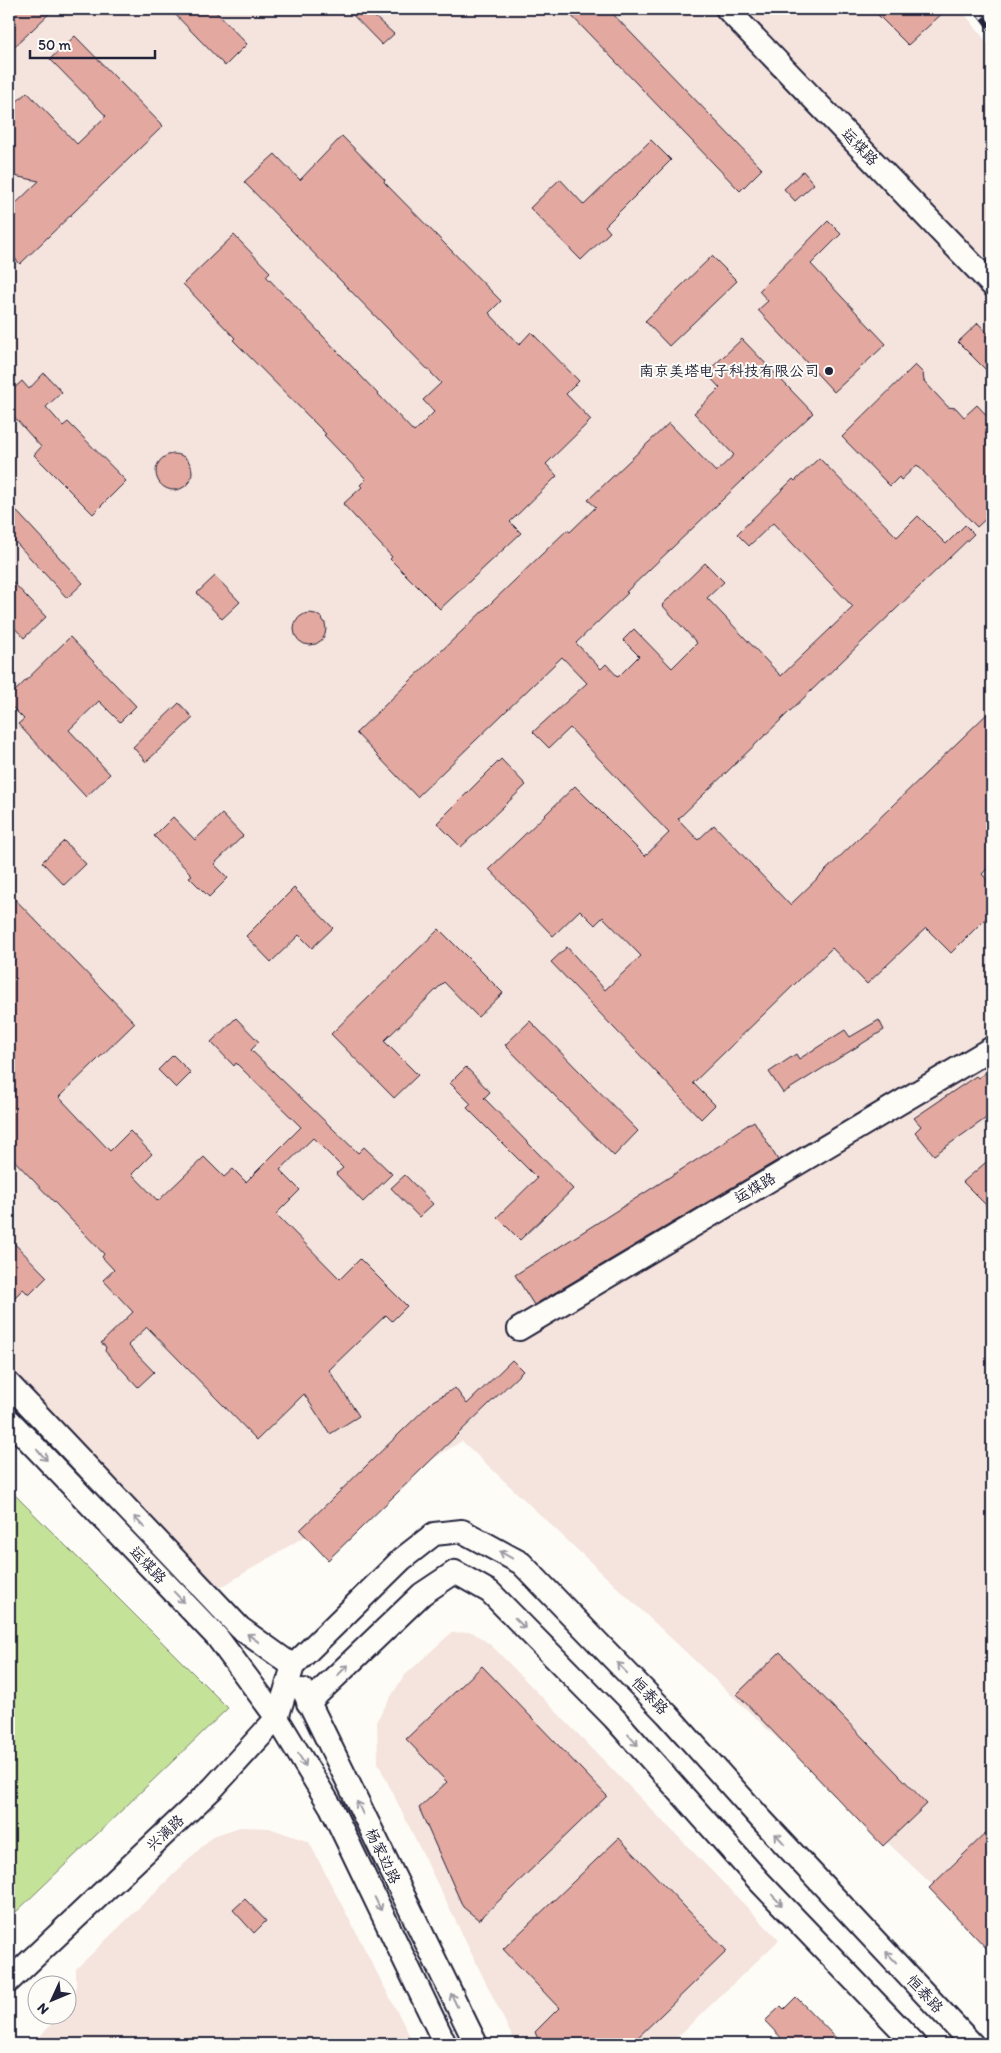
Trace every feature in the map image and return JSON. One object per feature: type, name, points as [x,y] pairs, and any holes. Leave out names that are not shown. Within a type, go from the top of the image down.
[{"type":"street","name":"运煤路","points":[[727,9],[992,285]]},
{"type":"street","name":"运煤路","points":[[518,1329],[992,1048]]},
{"type":"street","name":"运煤路","points":[[9,1384],[240,1628],[293,1666]]},
{"type":"street","name":"运煤路","points":[[9,1420],[217,1637],[278,1718]]},
{"type":"street","name":"恒泰路","points":[[293,1666],[402,1559],[434,1534],[462,1531],[520,1563],[667,1714],[760,1818],[972,2044]]},
{"type":"street","points":[[308,1704],[422,1594],[455,1572],[490,1592],[614,1718],[759,1881],[915,2044]]},
{"type":"street","name":"杨家边路","points":[[293,1666],[308,1704],[476,2044]]},
{"type":"street","name":"兴漓路","points":[[9,1981],[213,1788],[278,1718],[293,1666]]},
{"type":"street","name":"杨家边路","points":[[278,1718],[331,1807],[446,2044]]},
{"type":"shaded area","points":[[9,9],[961,9],[992,49],[992,1911],[976,1926],[462,1441],[218,1589],[9,1400]]},
{"type":"shaded area","points":[[472,1632],[491,1645],[779,1940],[670,2044],[516,2044],[378,1763],[377,1720],[403,1677],[451,1633]]},
{"type":"shaded area","points":[[240,1827],[269,1828],[309,1842],[414,2044],[32,2044],[50,2026],[78,2026],[78,1976],[76,1976],[76,1969],[213,1836]]},
{"type":"green space","points":[[9,1489],[228,1708],[15,1913],[9,1912]]},
{"type":"building","points":[[9,9],[54,9],[9,52]]},
{"type":"building","points":[[170,9],[213,9],[247,44],[225,66]]},
{"type":"building","points":[[347,9],[366,9],[394,34],[382,45]]},
{"type":"building","points":[[565,9],[608,9],[762,169],[740,191]]},
{"type":"building","points":[[872,9],[947,9],[908,45]]},
{"type":"building","points":[[75,36],[163,126],[20,264],[9,252],[9,210],[39,181],[9,175],[9,109],[27,92],[77,144],[106,116],[50,59]]},
{"type":"building","points":[[342,136],[385,180],[384,182],[501,301],[489,313],[519,345],[531,332],[579,381],[566,394],[591,420],[546,464],[557,476],[510,522],[521,533],[440,609],[390,559],[392,557],[343,504],[362,487],[360,485],[366,479],[324,435],[326,434],[233,340],[235,338],[183,284],[234,235],[270,272],[266,276],[414,432],[434,412],[423,400],[441,383],[244,182],[275,154],[300,180]]},
{"type":"building","points":[[651,140],[671,160],[605,226],[610,232],[581,260],[530,208],[560,179],[584,205]]},
{"type":"building","points":[[803,171],[814,184],[795,201],[784,189]]},
{"type":"building","points":[[828,221],[841,234],[811,264],[886,344],[834,392],[758,310],[768,301],[759,291]]},
{"type":"building","points":[[712,256],[737,281],[669,346],[645,321]]},
{"type":"building","points":[[978,323],[992,338],[992,376],[958,342]]},
{"type":"building","points":[[742,339],[813,413],[626,592],[628,593],[576,643],[601,669],[606,664],[618,677],[639,656],[623,640],[634,629],[672,668],[697,643],[662,605],[705,563],[724,582],[707,598],[781,676],[853,607],[773,523],[749,546],[737,534],[793,479],[795,481],[819,458],[897,537],[918,516],[946,544],[965,525],[974,534],[678,819],[698,840],[714,825],[790,905],[992,709],[992,864],[982,874],[992,885],[992,912],[951,953],[926,928],[867,984],[832,948],[693,1083],[715,1105],[701,1119],[551,962],[567,947],[605,990],[641,956],[603,917],[595,925],[580,910],[553,936],[489,869],[575,786],[645,856],[669,833],[570,728],[549,748],[533,732],[587,683],[562,657],[417,797],[356,733],[567,530],[570,532],[596,507],[588,500],[669,423],[716,472],[734,455],[694,413],[720,388],[706,373]]},
{"type":"building","points":[[915,365],[923,373],[924,381],[948,407],[956,408],[964,417],[977,405],[992,421],[992,513],[977,527],[917,465],[901,480],[899,477],[890,486],[842,437]]},
{"type":"building","points":[[44,373],[62,392],[46,407],[63,426],[68,422],[126,481],[93,514],[34,455],[41,447],[9,411],[9,393],[22,381],[29,389]]},
{"type":"building","points":[[174,454],[186,460],[192,472],[186,484],[174,490],[162,484],[156,472],[162,460]]},
{"type":"building","points":[[9,503],[83,583],[67,598],[9,535]]},
{"type":"building","points":[[215,576],[240,602],[222,619],[197,593]]},
{"type":"building","points":[[9,578],[46,617],[24,638],[9,622]]},
{"type":"building","points":[[310,613],[316,614],[321,618],[325,623],[325,635],[321,640],[316,644],[310,645],[304,644],[299,640],[295,635],[294,629],[295,623],[299,618],[304,614]]},
{"type":"building","points":[[70,637],[136,706],[120,722],[99,701],[69,730],[110,774],[86,797],[18,724],[24,719],[9,704],[9,697]]},
{"type":"building","points":[[179,703],[193,718],[146,762],[133,747]]},
{"type":"building","points":[[501,759],[526,785],[461,847],[437,823]]},
{"type":"building","points":[[222,814],[243,836],[214,864],[228,878],[209,897],[189,877],[192,875],[154,836],[173,817],[195,840]]},
{"type":"building","points":[[64,841],[86,864],[64,885],[42,862]]},
{"type":"building","points":[[294,888],[333,928],[312,948],[299,935],[271,962],[246,936]]},
{"type":"building","points":[[9,893],[135,1023],[59,1097],[110,1151],[130,1131],[152,1154],[132,1174],[158,1201],[204,1157],[224,1177],[233,1169],[246,1182],[301,1127],[236,1063],[234,1066],[211,1042],[236,1018],[259,1042],[251,1050],[358,1153],[364,1147],[392,1174],[363,1202],[336,1174],[343,1168],[313,1138],[280,1170],[300,1190],[276,1214],[340,1279],[360,1259],[407,1306],[392,1321],[386,1315],[329,1370],[359,1416],[330,1434],[304,1394],[257,1440],[147,1327],[128,1345],[154,1372],[138,1387],[105,1351],[106,1347],[101,1343],[133,1312],[103,1280],[114,1270],[102,1257],[104,1254],[9,1155]]},
{"type":"building","points":[[439,929],[503,993],[478,1017],[444,982],[384,1041],[418,1075],[394,1098],[331,1034]]},
{"type":"building","points":[[879,1020],[884,1030],[783,1093],[769,1072],[796,1054],[799,1059],[845,1030],[850,1037]]},
{"type":"building","points":[[530,1021],[638,1131],[614,1156],[505,1045]]},
{"type":"building","points":[[173,1055],[191,1073],[176,1088],[158,1070]]},
{"type":"building","points":[[466,1067],[490,1092],[484,1098],[573,1189],[520,1240],[497,1217],[537,1178],[467,1108],[471,1104],[450,1083]]},
{"type":"building","points":[[992,1068],[992,1114],[934,1155],[915,1132],[921,1126],[914,1118],[976,1076],[978,1078]]},
{"type":"building","points":[[754,1121],[778,1160],[534,1305],[515,1275],[728,1140],[727,1138]]},
{"type":"building","points":[[992,1157],[992,1211],[963,1182]]},
{"type":"building","points":[[405,1175],[433,1204],[419,1217],[391,1188]]},
{"type":"building","points":[[9,1238],[47,1277],[29,1295],[23,1289],[9,1303]]},
{"type":"building","points":[[512,1360],[523,1371],[328,1560],[300,1530],[433,1401],[455,1388],[467,1404]]},
{"type":"building","points":[[780,1652],[927,1804],[883,1846],[737,1694]]},
{"type":"building","points":[[482,1666],[607,1796],[479,1920],[463,1907],[419,1808],[447,1782],[406,1739]]},
{"type":"building","points":[[992,1827],[992,1954],[929,1888]]},
{"type":"building","points":[[619,1838],[727,1951],[631,2044],[540,2044],[535,2032],[559,2008],[503,1949]]},
{"type":"building","points":[[245,1899],[266,1921],[254,1933],[233,1910]]},
{"type":"building","points":[[796,1997],[842,2044],[787,2044],[765,2021],[781,2006],[784,2009]]},
{"type":"railway","points":[[976,9],[992,30]]},
{"type":"place","name":"南京美塔电子科技有限公司","points":[[829,371]]}]
